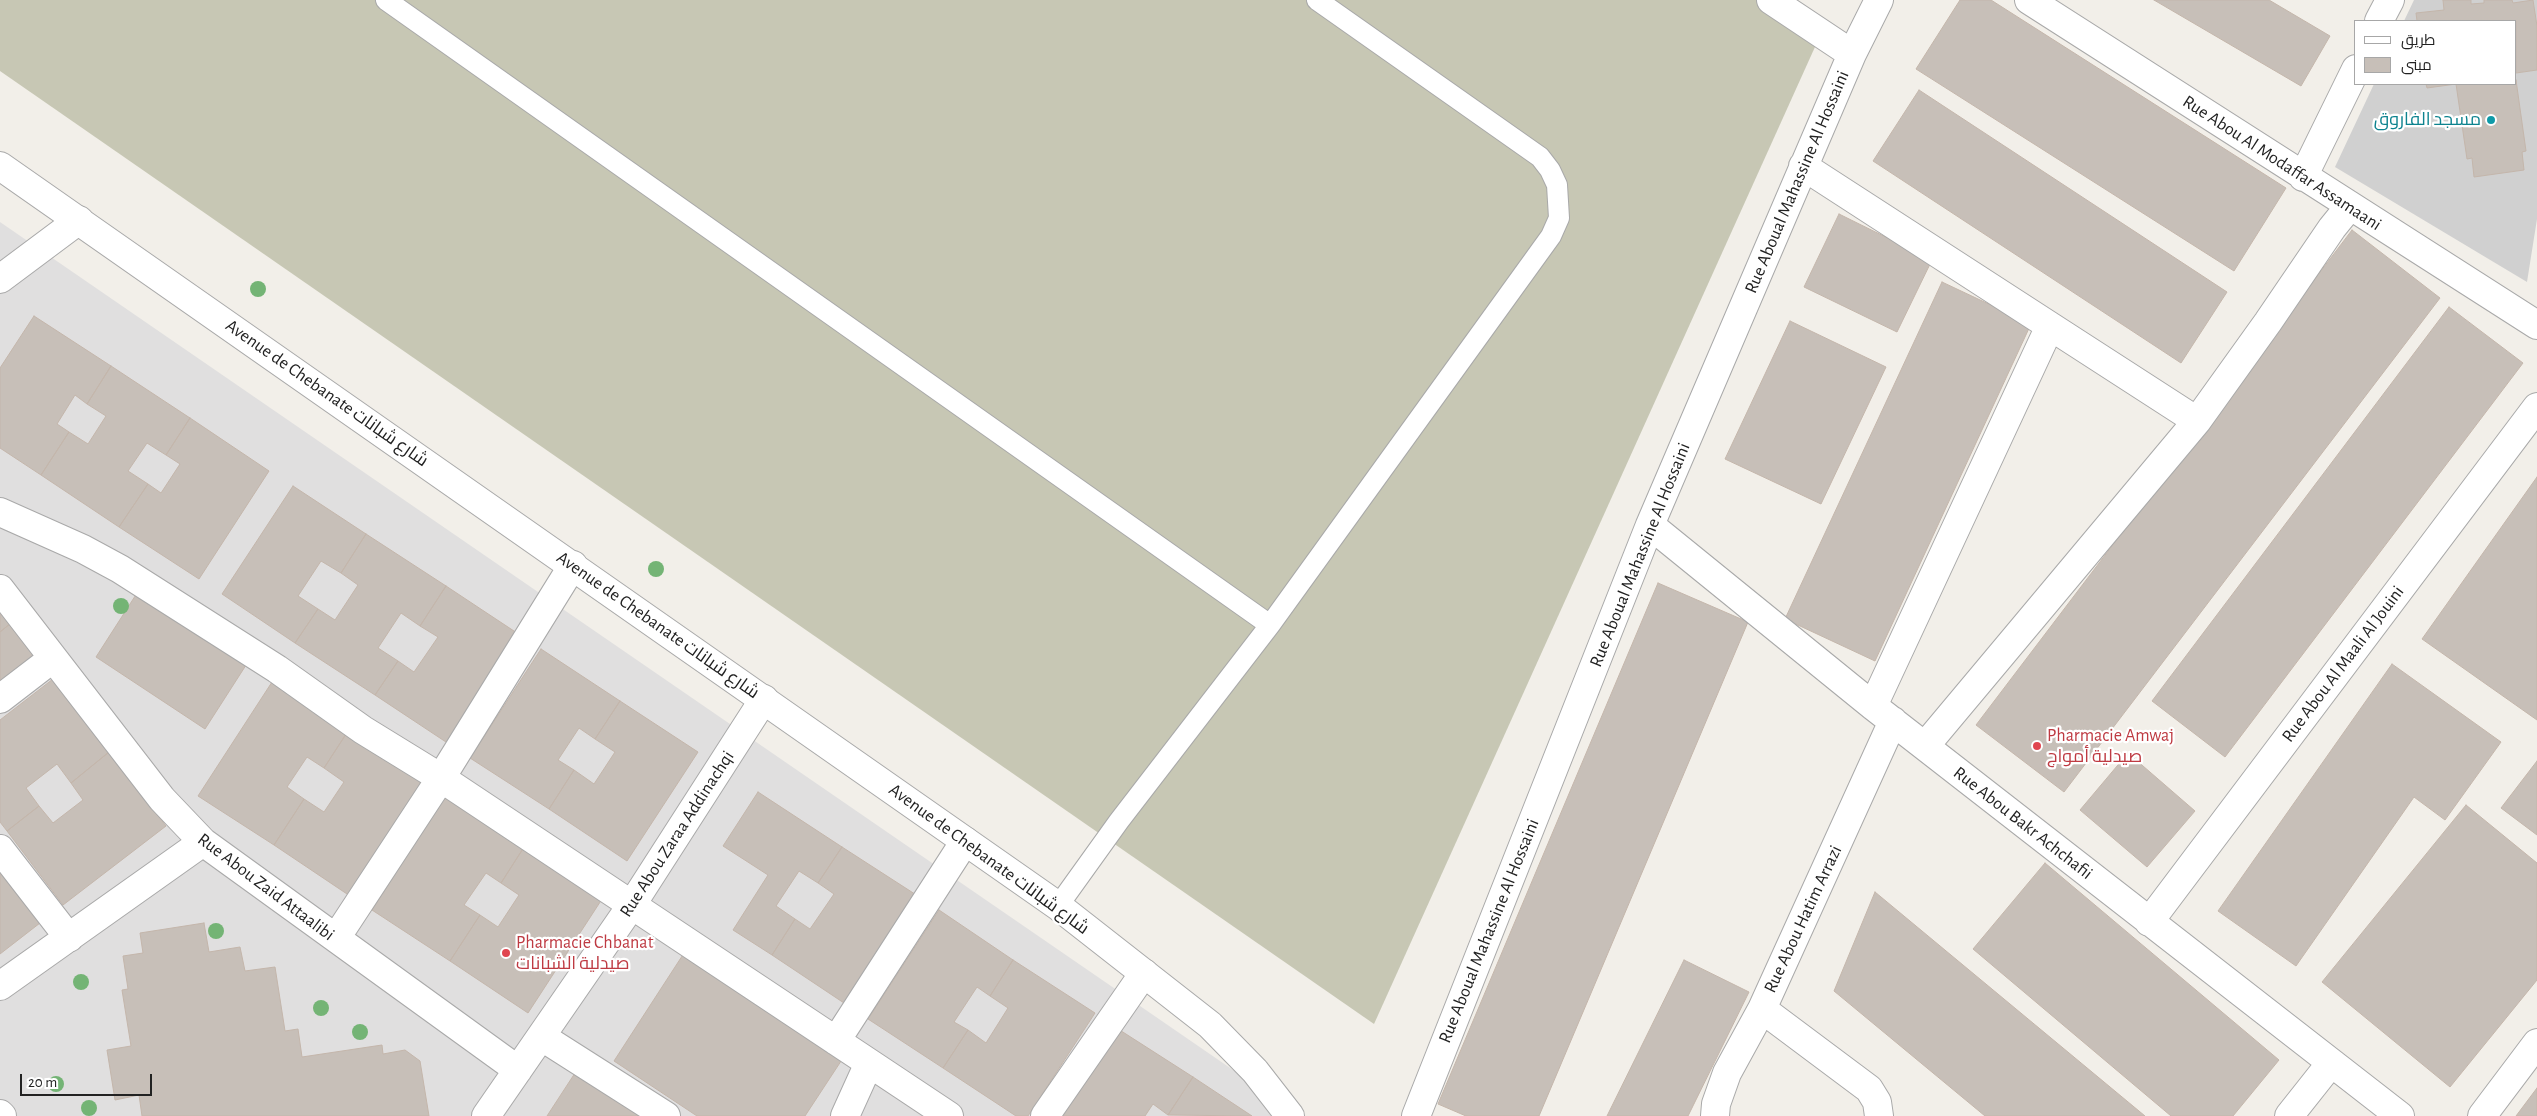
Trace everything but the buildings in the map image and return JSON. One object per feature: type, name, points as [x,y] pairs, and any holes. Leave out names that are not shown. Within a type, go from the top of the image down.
[{"type":"street","points":[[1771,0],[1852,54]]},
{"type":"street","name":"Rue Aboual Mahassine Al Hossaini","points":[[1416,1116],[1650,525],[1803,166],[1852,54],[1879,0]]},
{"type":"street","name":"Rue Abou Al Modaffar Assamaani","points":[[2028,0],[2349,207],[2537,325]]},
{"type":"street","points":[[2380,20],[2390,0]]},
{"type":"street","points":[[2303,177],[2354,73]]},
{"type":"street","name":"Avenue de Chebanate شارع شبانات","points":[[0,166],[1058,906],[1210,1026],[1255,1071],[1290,1116]]},
{"type":"street","points":[[1803,166],[2197,422]]},
{"type":"street","points":[[1925,746],[2197,422],[2332,228],[2349,207]]},
{"type":"street","points":[[0,280],[79,220]]},
{"type":"street","name":"Rue Abou Hatim Arrazi","points":[[1715,1116],[1716,1104],[1727,1072],[1762,1009],[1883,713],[2050,326]]},
{"type":"street","name":"Rue Abou Al Maali Al Jouini","points":[[2150,922],[2537,407]]},
{"type":"street","points":[[0,512],[83,549],[120,569],[277,669],[363,730],[441,778],[949,1116]]},
{"type":"street","name":"Rue Abou Bakr Achchafii","points":[[1650,525],[1883,713],[2400,1116]]},
{"type":"street","points":[[336,938],[441,778],[573,565]]},
{"type":"street","name":"Rue Abou Zaid Attaalibi","points":[[0,590],[162,799],[203,842],[518,1070]]},
{"type":"street","points":[[0,699],[52,659]]},
{"type":"street","name":"Rue Abou Zaraa Addinachqi","points":[[486,1116],[631,906],[764,699]]},
{"type":"street","points":[[836,1041],[965,841]]},
{"type":"street","points":[[0,986],[203,842]]},
{"type":"street","points":[[0,849],[69,938]]},
{"type":"street","points":[[1045,1116],[1144,973]]},
{"type":"street","points":[[1762,1009],[1869,1088],[1877,1102],[1879,1116]]},
{"type":"street","points":[[542,1037],[666,1116]]},
{"type":"street","points":[[2482,1116],[2537,1043]]},
{"type":"street","points":[[845,1116],[869,1063]]},
{"type":"street","points":[[2289,1116],[2331,1063]]},
{"type":"lane","points":[[386,0],[1270,624]]},
{"type":"lane","points":[[1058,906],[1119,821],[1270,624],[1551,236],[1559,218],[1557,185],[1550,170],[1540,157],[1317,0]]},
{"type":"shaded area","points":[[0,0],[1784,0],[1824,27],[1374,1024],[0,71]]},
{"type":"shaded area","name":"مسجد الفاروق","points":[[2414,0],[2537,0],[2537,219],[2527,282],[2335,167],[2374,85],[2517,85],[2517,20],[2404,20]]},
{"type":"shaded area","points":[[0,222],[1300,1116],[0,1116]]},
{"type":"place","name":"مسجد الفاروق","points":[[2491,120]]},
{"type":"place","name":"Pharmacie Amwaj صيدلية أمواج","points":[[2037,746]]},
{"type":"place","name":"Pharmacie Chbanat صيدلية الشبانات","points":[[506,953]]}]
